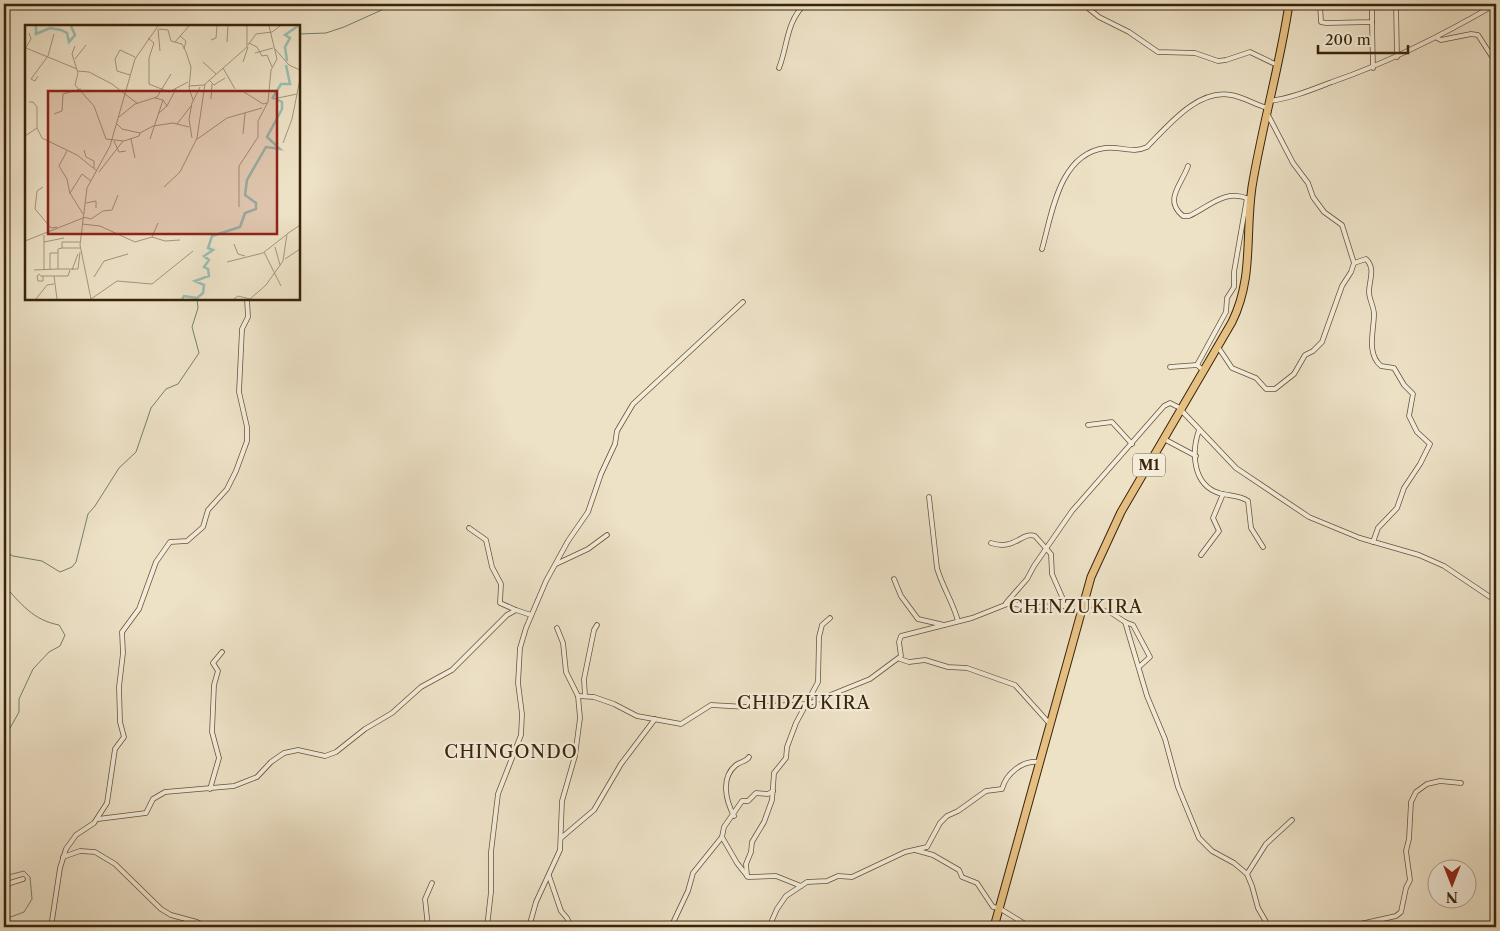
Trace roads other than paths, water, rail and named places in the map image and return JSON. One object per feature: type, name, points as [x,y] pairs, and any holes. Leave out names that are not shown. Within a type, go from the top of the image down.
[{"type":"highway","name":"M1","points":[[994,927],[1080,611],[1091,577],[1111,531],[1239,309],[1246,283],[1249,199],[1289,4]]},
{"type":"street","points":[[779,68],[785,52],[788,31],[797,12],[805,4]]},
{"type":"street","points":[[1083,4],[1099,18],[1129,32],[1158,52],[1195,54],[1218,60],[1232,59],[1250,52],[1277,65]]},
{"type":"street","points":[[1320,4],[1321,22],[1372,22]]},
{"type":"street","points":[[1372,4],[1372,68]]},
{"type":"street","points":[[1396,4],[1397,57]]},
{"type":"street","points":[[1270,100],[1307,92],[1372,68],[1437,38],[1496,4]]},
{"type":"street","points":[[1437,38],[1441,40],[1471,34],[1478,35],[1496,63]]},
{"type":"street","points":[[1042,249],[1059,187],[1073,165],[1083,157],[1106,148],[1130,151],[1147,147],[1191,106],[1217,95],[1239,96],[1268,111],[1293,163],[1308,183],[1313,197],[1324,212],[1342,225],[1354,263],[1352,272],[1342,286],[1322,342],[1311,353],[1305,355],[1294,374],[1276,389],[1266,389],[1256,378],[1232,368],[1218,347]]},
{"type":"street","points":[[1188,166],[1173,198],[1174,206],[1183,216],[1195,213],[1221,197],[1236,195],[1249,199],[1234,272],[1234,287],[1227,298],[1226,312],[1197,365]]},
{"type":"street","points":[[1354,263],[1366,258],[1371,265],[1372,279],[1369,293],[1374,313],[1371,338],[1376,359],[1381,366],[1394,368],[1404,385],[1412,392],[1414,396],[1409,416],[1417,432],[1430,444],[1420,464],[1404,488],[1397,508],[1378,528],[1373,542]]},
{"type":"street","points":[[51,927],[63,857],[72,838],[98,819],[108,800],[115,749],[124,735],[120,722],[119,687],[123,629],[139,608],[156,562],[168,544],[170,542],[187,541],[203,527],[208,510],[227,489],[236,472],[247,441],[247,427],[239,392],[242,329],[248,317],[247,300]]},
{"type":"street","points":[[487,927],[493,827],[501,786],[521,735],[522,714],[518,683],[520,648],[531,615],[554,565],[568,540],[578,530],[588,512],[601,474],[615,444],[617,431],[633,404],[743,302]]},
{"type":"street","points":[[1170,367],[1197,365],[1204,370]]},
{"type":"street","points":[[578,696],[585,696],[614,704],[637,716],[684,724],[714,704],[746,707],[789,704],[805,705],[870,679],[900,659],[902,655],[898,642],[901,636],[958,620],[972,618],[1006,603],[1027,580],[1072,511],[1166,405],[1172,403],[1182,410],[1236,468],[1309,517],[1323,525],[1373,542],[1408,551],[1444,566],[1496,601]]},
{"type":"street","points":[[1088,425],[1112,422],[1132,444]]},
{"type":"street","points":[[1199,430],[1196,456],[1198,476],[1204,484],[1223,494],[1248,501],[1251,528],[1263,547]]},
{"type":"street","points":[[1164,439],[1196,456]]},
{"type":"street","points":[[1201,555],[1219,531],[1213,519],[1223,494]]},
{"type":"street","points":[[929,497],[937,568],[940,578],[954,604],[958,620]]},
{"type":"street","points":[[469,528],[486,540],[492,567],[501,584],[500,603],[531,615]]},
{"type":"street","points":[[991,543],[1005,546],[1033,534],[1051,554],[1052,574],[1066,606]]},
{"type":"street","points":[[554,565],[588,549],[607,535]]},
{"type":"street","points":[[894,579],[901,596],[918,619],[944,625]]},
{"type":"street","points":[[1006,603],[1030,607],[1066,606],[1080,611],[1097,610],[1110,612],[1133,625],[1150,657],[1140,666]]},
{"type":"street","points":[[98,819],[146,813],[153,799],[165,792],[234,786],[249,781],[284,753],[298,750],[325,756],[336,752],[365,729],[392,713],[421,687],[452,670],[473,647],[487,637],[502,619],[516,610]]},
{"type":"street","points":[[746,876],[746,864],[751,852],[752,842],[768,812],[773,792],[774,773],[786,758],[787,748],[805,705],[818,682],[819,637],[822,625],[830,618]]},
{"type":"street","points":[[1125,622],[1140,666],[1147,696],[1165,739],[1178,787],[1199,838],[1212,851],[1234,863],[1247,874],[1258,908],[1269,927]]},
{"type":"street","points":[[585,696],[584,679],[594,630],[597,625]]},
{"type":"street","points":[[530,927],[536,902],[558,857],[561,838],[562,801],[575,756],[580,718],[578,696],[566,672],[563,643],[558,628]]},
{"type":"street","points":[[210,789],[219,758],[212,732],[214,685],[218,671],[213,663],[222,652]]},
{"type":"street","points":[[900,659],[908,662],[926,660],[948,667],[967,668],[1015,685],[1050,724]]},
{"type":"street","points":[[561,838],[594,810],[621,764],[655,719]]},
{"type":"street","points":[[734,816],[725,798],[728,778],[734,767],[749,757]]},
{"type":"street","points":[[769,927],[783,900],[801,886],[809,882],[830,880],[836,876],[852,877],[913,850],[928,846],[940,823],[947,816],[958,811],[986,791],[1002,789],[1006,778],[1014,770],[1039,762]]},
{"type":"street","points":[[1347,927],[1396,916],[1401,912],[1406,888],[1410,880],[1406,851],[1409,839],[1410,802],[1416,792],[1428,784],[1440,780],[1461,782]]},
{"type":"street","points":[[671,927],[688,890],[693,873],[722,837],[724,827],[734,816],[740,803],[748,801],[757,792],[768,794],[773,792]]},
{"type":"street","points":[[1247,874],[1266,844],[1292,820]]},
{"type":"street","points":[[722,837],[746,876]]},
{"type":"street","points":[[913,850],[933,855],[959,870],[961,876],[977,883],[993,907],[999,908],[1030,927]]},
{"type":"street","points":[[63,857],[80,852],[94,852],[115,864],[161,910],[207,927]]},
{"type":"street","points":[[549,876],[561,911],[571,927]]},
{"type":"street","points":[[746,876],[776,876],[801,886]]},
{"type":"street","points":[[4,890],[10,883],[23,879]]},
{"type":"street","points":[[428,927],[425,899],[432,883]]},
{"type":"waterway","points":[[300,34],[326,33],[395,4]]},
{"type":"waterway","points":[[4,551],[13,556],[42,561],[60,572],[72,567],[76,562],[88,514],[119,468],[136,452],[151,408],[166,389],[178,384],[199,353],[192,327],[198,308],[197,300]]},
{"type":"waterway","points":[[4,585],[28,610],[50,623],[59,625],[65,635],[60,646],[49,652],[33,669],[19,699],[19,712],[4,739]]},
{"type":"waterway","points":[[4,876],[24,871],[30,877],[32,899],[24,912],[8,918],[12,927]]},
{"type":"district","name":"CHINZUKIRA","points":[[1076,607]]},
{"type":"district","name":"CHIDZUKIRA","points":[[804,703]]},
{"type":"district","name":"CHINGONDO","points":[[511,752]]}]
